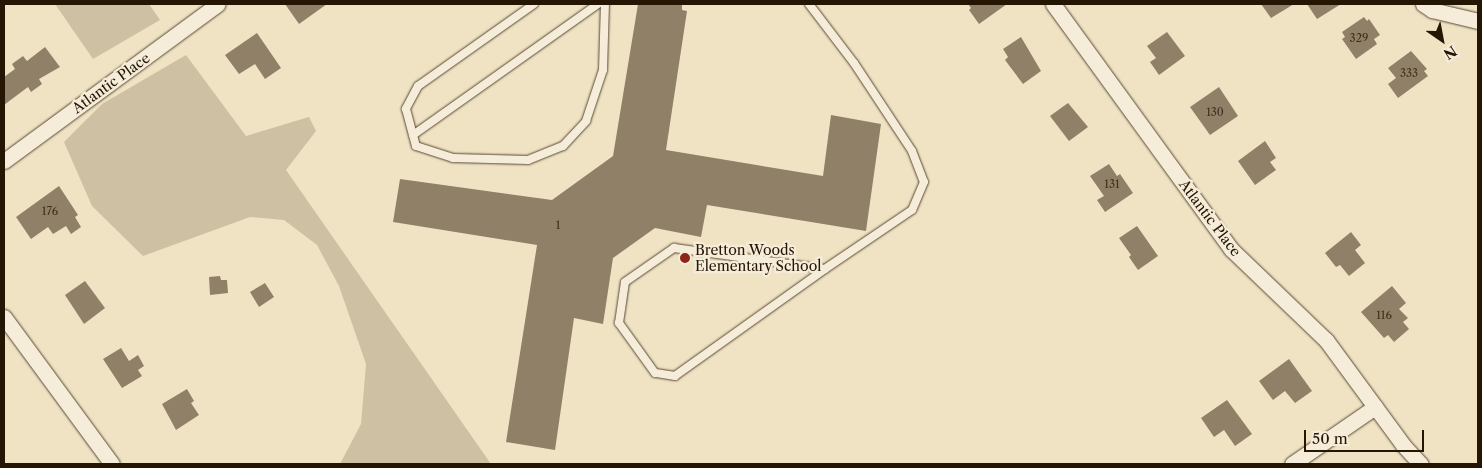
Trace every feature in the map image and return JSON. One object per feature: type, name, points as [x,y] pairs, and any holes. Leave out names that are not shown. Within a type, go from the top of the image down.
[{"type":"street","name":"Atlantic Place","points":[[4,161],[218,4]]},
{"type":"street","name":"Atlantic Place","points":[[1053,4],[1231,249],[1326,340],[1374,407],[1421,464]]},
{"type":"street","points":[[1423,4],[1432,10],[1478,21]]},
{"type":"street","points":[[4,317],[112,464]]},
{"type":"street","points":[[1292,464],[1374,407]]},
{"type":"lane","points":[[534,4],[418,86],[406,109],[416,146],[453,158],[528,160],[563,146],[586,121],[602,70],[605,4]]},
{"type":"lane","points":[[413,135],[598,4]]},
{"type":"lane","points":[[809,4],[854,63],[912,151],[924,182],[912,210],[674,376],[655,373],[619,323],[625,282],[674,248],[825,269]]},
{"type":"shaded area","points":[[55,4],[149,4],[160,20],[93,59]]},
{"type":"shaded area","points":[[186,55],[246,136],[309,117],[316,131],[286,170],[491,464],[340,464],[361,424],[366,364],[339,286],[317,245],[284,220],[250,217],[143,256],[92,206],[64,142],[102,104]]},
{"type":"building","points":[[285,4],[327,4],[299,24]]},
{"type":"building","points":[[638,4],[682,4],[682,10],[687,11],[666,150],[823,176],[831,115],[881,124],[866,231],[707,205],[701,237],[655,228],[613,258],[603,324],[574,318],[555,450],[506,442],[537,245],[393,222],[400,179],[552,200],[613,156]]},
{"type":"building","points":[[968,4],[1007,4],[979,24],[969,10],[971,8]]},
{"type":"building","points":[[1261,4],[1294,4],[1271,18]]},
{"type":"building","points":[[1307,4],[1341,4],[1317,19]]},
{"type":"building","points":[[1364,17],[1367,21],[1369,19],[1380,35],[1374,39],[1377,44],[1356,59],[1342,39],[1345,37],[1342,32]]},
{"type":"building","points":[[1167,32],[1185,56],[1159,75],[1150,62],[1156,58],[1147,46]]},
{"type":"building","points":[[257,33],[281,68],[265,79],[255,64],[239,74],[225,55]]},
{"type":"building","points":[[1021,37],[1041,71],[1023,84],[1005,60],[1008,57],[1003,49]]},
{"type":"building","points":[[45,47],[60,67],[39,79],[42,84],[31,92],[28,87],[4,105],[4,77],[15,69],[12,64],[23,56],[27,61]]},
{"type":"building","points":[[1411,51],[1427,69],[1424,71],[1428,76],[1398,98],[1388,84],[1396,78],[1388,68]]},
{"type":"building","points":[[1219,87],[1238,116],[1210,135],[1190,107]]},
{"type":"building","points":[[1068,103],[1088,127],[1069,141],[1050,116]]},
{"type":"building","points":[[1265,141],[1276,158],[1270,162],[1276,170],[1255,185],[1238,161]]},
{"type":"building","points":[[1109,164],[1117,176],[1120,174],[1133,193],[1105,212],[1097,200],[1104,196],[1090,176]]},
{"type":"building","points":[[59,186],[78,215],[75,217],[81,227],[71,234],[66,226],[53,234],[48,227],[31,239],[16,217]]},
{"type":"building","points":[[1137,226],[1158,256],[1138,270],[1129,257],[1131,255],[1119,238]]},
{"type":"building","points":[[1351,232],[1361,245],[1355,250],[1365,263],[1349,276],[1340,265],[1336,267],[1325,253]]},
{"type":"building","points":[[220,276],[221,280],[227,280],[228,293],[210,295],[209,277]]},
{"type":"building","points":[[85,281],[105,308],[84,324],[65,295]]},
{"type":"building","points":[[265,283],[274,297],[259,307],[250,292]]},
{"type":"building","points":[[1392,286],[1406,303],[1399,309],[1408,318],[1403,322],[1409,329],[1394,342],[1388,335],[1384,338],[1361,312]]},
{"type":"building","points":[[121,348],[129,361],[138,355],[144,366],[138,370],[142,376],[122,388],[103,359]]},
{"type":"building","points":[[1289,359],[1312,391],[1295,403],[1285,391],[1273,400],[1259,381]]},
{"type":"building","points":[[187,389],[194,401],[191,403],[199,415],[176,430],[162,404]]},
{"type":"building","points":[[1227,400],[1252,434],[1235,446],[1224,430],[1214,437],[1201,418]]},
{"type":"place","name":"Bretton Woods Elementary School","points":[[685,258]]}]
